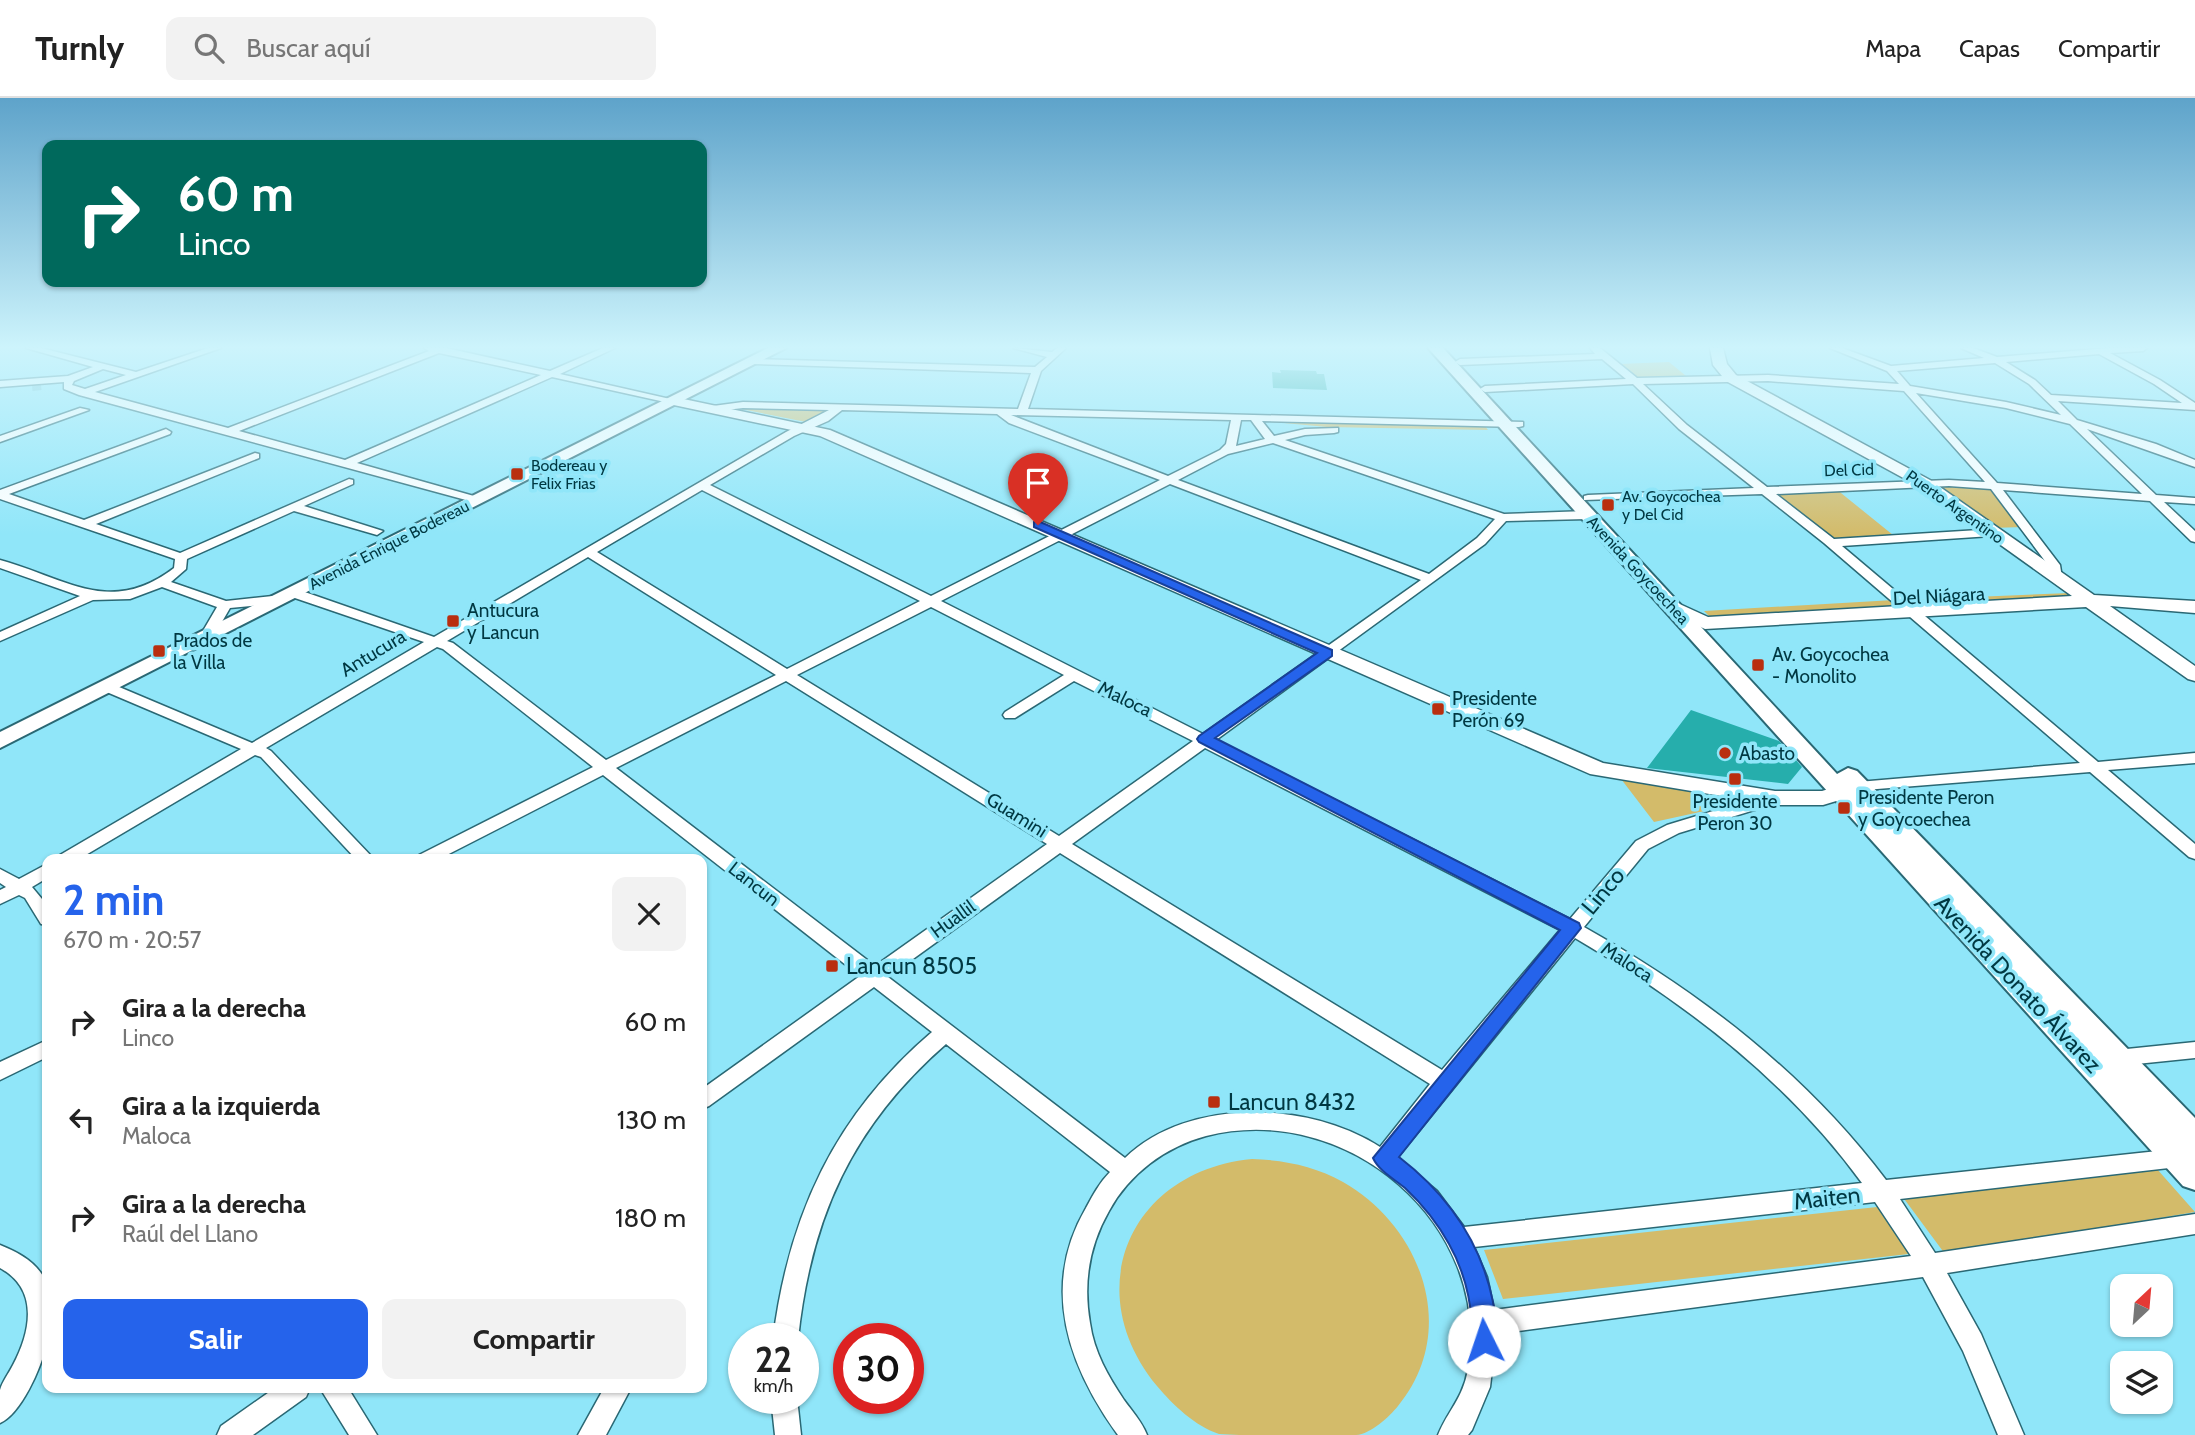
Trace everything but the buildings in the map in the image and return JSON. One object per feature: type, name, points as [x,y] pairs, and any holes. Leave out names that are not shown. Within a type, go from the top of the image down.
[{"type":"main road","name":"Avenida Enrique Bodereau","points":[[0,741],[655,410]]},
{"type":"main road","points":[[728,410],[806,427],[1062,535],[1327,653],[1598,769],[1618,775],[1775,798],[1823,798],[1849,790]]},
{"type":"main road","name":"Avenida Goycoechea","points":[[1492,410],[1691,616],[1849,790]]},
{"type":"main road","name":"Avenida Goycoechea","points":[[1498,410],[1508,428]]},
{"type":"main road","name":"Puerto Argentino","points":[[1791,410],[1924,483],[2195,675]]},
{"type":"main road","name":"Del Niágara","points":[[1691,616],[2063,583],[2195,598]]},
{"type":"main road","name":"Del Niágara","points":[[1691,616],[1911,612],[2088,601],[2195,607]]},
{"type":"main road","name":"Avenida Donato Álvarez","points":[[1849,790],[2117,1058],[2191,1158]]},
{"type":"main road","name":"Avenida Donato Álvarez","points":[[1849,790],[2191,1158]]},
{"type":"street","points":[[0,439],[83,410]]},
{"type":"street","points":[[147,410],[477,500]]},
{"type":"street","points":[[227,432],[282,410]]},
{"type":"street","points":[[344,465],[468,410]]},
{"type":"street","name":"Antucura","points":[[75,854],[435,640],[835,410]]},
{"type":"street","points":[[999,410],[1013,421],[1430,579]]},
{"type":"street","points":[[1007,410],[1236,418],[1323,430],[1508,428]]},
{"type":"street","points":[[1666,410],[1831,543],[2195,853]]},
{"type":"street","points":[[1928,410],[1993,485],[2054,565],[2063,583]]},
{"type":"street","points":[[2019,410],[2074,423],[2140,443],[2195,464]]},
{"type":"street","points":[[2062,410],[2195,538]]},
{"type":"street","points":[[1224,452],[1232,443],[1236,418]]},
{"type":"street","points":[[1255,420],[1508,428]]},
{"type":"street","points":[[1255,420],[1271,439],[1503,519]]},
{"type":"street","points":[[435,854],[1224,452],[1271,439],[1323,430]]},
{"type":"street","points":[[0,495],[166,432]]},
{"type":"street","points":[[87,523],[255,456]]},
{"type":"street","points":[[0,495],[181,557],[349,482]]},
{"type":"street","name":"Del Cid","points":[[1503,519],[1587,506],[1763,489],[1924,483],[1993,485],[2195,501]]},
{"type":"street","name":"Maloca","points":[[702,485],[1572,928],[1640,970],[1762,1061],[1820,1116],[1881,1192],[1929,1265],[1976,1351],[2011,1435]]},
{"type":"street","points":[[294,507],[377,531]]},
{"type":"street","name":"Huallil","points":[[707,1096],[1430,579],[1481,541],[1503,519]]},
{"type":"street","points":[[1831,543],[1991,532]]},
{"type":"street","name":"Guamini","points":[[588,552],[1444,1082]]},
{"type":"street","points":[[0,564],[91,596],[130,595],[162,583],[180,569],[181,557]]},
{"type":"street","points":[[162,583],[225,605],[288,596]]},
{"type":"street","points":[[0,637],[91,596]]},
{"type":"street","name":"Lancun","points":[[288,596],[448,646],[1124,1170]]},
{"type":"street","points":[[207,636],[225,605]]},
{"type":"street","points":[[1010,715],[1075,674]]},
{"type":"street","points":[[107,687],[266,754],[361,854]]},
{"type":"street","points":[[1849,790],[2195,758]]},
{"type":"street","name":"Linco","points":[[1384,1158],[1572,928],[1649,840],[1673,828],[1775,798]]},
{"type":"street","points":[[0,898],[42,873]]},
{"type":"street","points":[[0,875],[31,894],[42,911]]},
{"type":"street","points":[[786,1323],[798,1256],[819,1195],[841,1152],[873,1105],[898,1076],[945,1033]]},
{"type":"street","points":[[2117,1058],[2195,1050]]},
{"type":"street","points":[[0,1072],[42,1051]]},
{"type":"street","points":[[1135,1435],[1111,1404],[1085,1353],[1074,1301],[1078,1251],[1096,1206],[1124,1170],[1166,1141],[1190,1130],[1228,1121],[1269,1119],[1310,1126],[1350,1140],[1384,1158],[1415,1183],[1439,1209],[1459,1238],[1476,1279],[1485,1323],[1483,1359],[1478,1383],[1459,1433]]},
{"type":"street","name":"Maiten","points":[[1459,1238],[2191,1158]]},
{"type":"street","points":[[1485,1323],[1929,1265],[2195,1224]]},
{"type":"street","points":[[0,1256],[22,1268],[32,1281],[39,1296],[41,1314],[31,1357],[0,1410]]},
{"type":"street","points":[[230,1435],[290,1393]]},
{"type":"street","points":[[336,1393],[364,1435]]},
{"type":"street","points":[[591,1435],[615,1393]]},
{"type":"street","points":[[786,1414],[788,1435]]},
{"type":"shaded area","points":[[748,410],[831,410],[806,422]]},
{"type":"shaded area","points":[[1273,422],[1485,426],[1488,430],[1327,427]]},
{"type":"shaded area","points":[[1931,484],[1990,486],[2024,527],[1990,528]]},
{"type":"shaded area","points":[[1836,489],[1893,535],[1833,540],[1769,491]]},
{"type":"shaded area","points":[[2070,593],[2075,598],[1913,609],[1903,600]]},
{"type":"shaded area","points":[[1894,600],[1905,610],[1712,619],[1704,611]]},
{"type":"shaded area","points":[[1618,775],[1755,800],[1654,822]]},
{"type":"shaded area","points":[[1252,1159],[1299,1165],[1343,1182],[1371,1201],[1394,1225],[1411,1253],[1423,1283],[1429,1314],[1427,1346],[1417,1377],[1398,1406],[1368,1432],[1356,1435],[1219,1434],[1193,1420],[1170,1400],[1157,1386],[1133,1349],[1121,1312],[1120,1275],[1129,1241],[1147,1211],[1175,1186],[1210,1168]]},
{"type":"shaded area","points":[[2157,1169],[2195,1212],[1945,1254],[1902,1196]]},
{"type":"shaded area","points":[[1877,1207],[1909,1254],[1503,1299],[1484,1250]]},
{"type":"place","name":"Bodereau y Felix Frias","points":[[517,474]]},
{"type":"place","name":"Av. Goycochea y Del Cid","points":[[1608,505]]},
{"type":"place","name":"Antucura y Lancun","points":[[453,621]]},
{"type":"place","name":"Prados de la Villa","points":[[159,651]]},
{"type":"place","name":"Av. Goycochea - Monolito","points":[[1758,665]]},
{"type":"place","name":"Presidente Perón 69","points":[[1438,709]]},
{"type":"place","name":"Abasto","points":[[1725,753]]},
{"type":"place","name":"Presidente Peron 30","points":[[1735,779]]},
{"type":"place","name":"Presidente Peron y Goycoechea","points":[[1844,808]]},
{"type":"place","name":"Lancun 8505","points":[[832,966]]},
{"type":"place","name":"Lancun 8432","points":[[1214,1102]]},
{"type":"route","points":[[1038,525],[1327,653],[1204,739],[1572,928],[1384,1158],[1415,1183],[1439,1209],[1459,1238],[1476,1279],[1485,1323],[1484,1341]]}]
